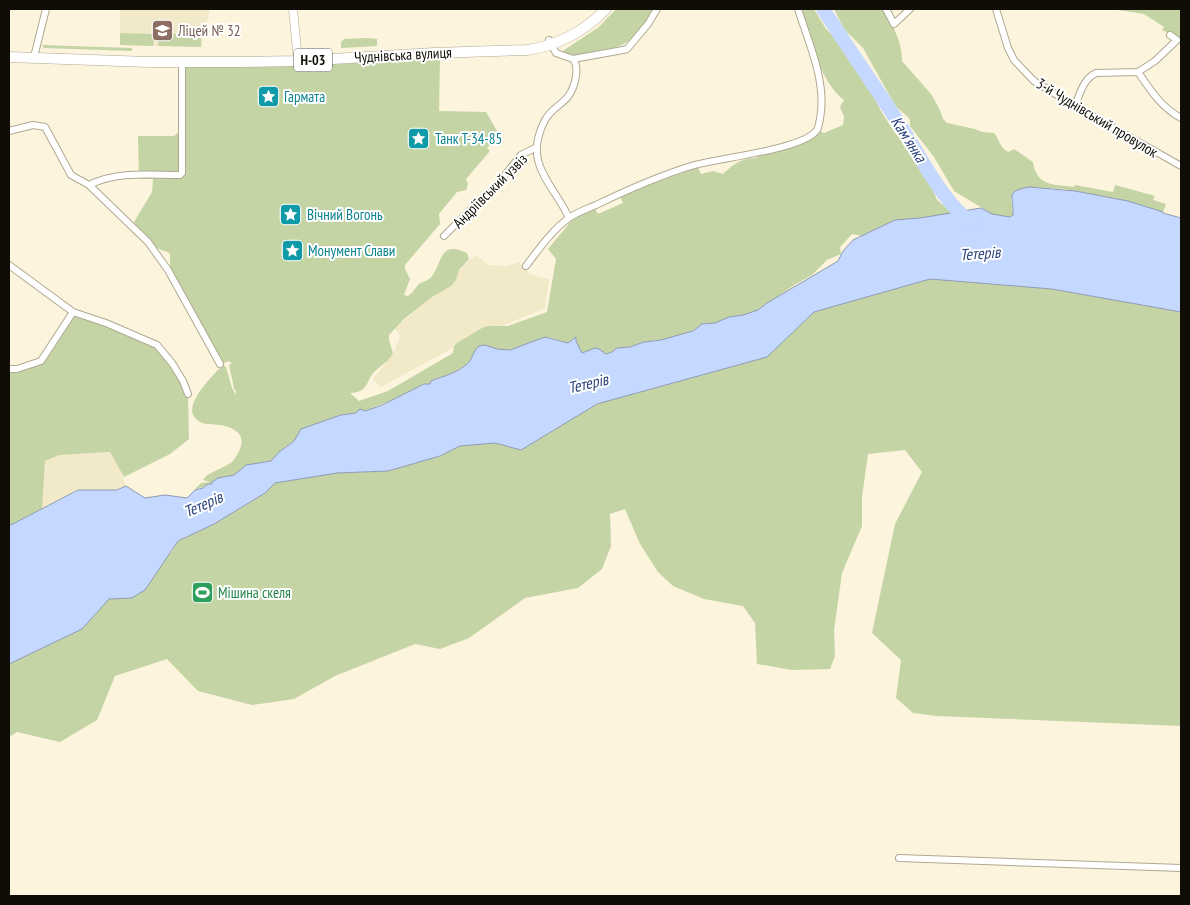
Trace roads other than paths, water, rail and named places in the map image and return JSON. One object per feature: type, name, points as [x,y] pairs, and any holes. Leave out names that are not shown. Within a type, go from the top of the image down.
[{"type":"main road","name":"Чуднівська вулиця","points":[[9,57],[182,62],[511,51],[541,48],[579,24],[598,9]]},
{"type":"main road","name":"Чуднівська вулиця","points":[[550,42],[585,26],[606,9]]},
{"type":"main road","name":"Чуднівська вулиця","points":[[9,52],[154,57],[298,58]]},
{"type":"street","points":[[35,53],[46,9]]},
{"type":"street","points":[[293,9],[298,58]]},
{"type":"street","points":[[550,42],[556,53],[573,58],[627,49],[648,24],[657,9]]},
{"type":"street","points":[[526,266],[552,234],[569,218],[627,190],[691,166],[788,145],[806,139],[818,129],[822,92],[798,9]]},
{"type":"street","points":[[886,9],[894,24],[910,9]]},
{"type":"street","name":"3-й Чуднівський провулок","points":[[996,9],[1008,48],[1016,63],[1034,81],[1181,166]]},
{"type":"street","points":[[1075,106],[1084,85],[1091,76],[1096,73],[1138,72],[1155,62],[1176,40],[1170,35]]},
{"type":"street","name":"Андріївський узвіз","points":[[569,218],[541,172],[537,158],[537,148],[544,122],[548,116],[564,103],[572,92],[577,70],[573,58]]},
{"type":"street","points":[[90,185],[114,176],[180,175],[182,173],[182,62]]},
{"type":"street","points":[[1138,72],[1155,98],[1172,113],[1181,118]]},
{"type":"street","points":[[9,131],[33,125],[45,127],[67,171],[75,179],[90,185],[148,242],[168,270],[220,364]]},
{"type":"street","name":"Андріївський узвіз","points":[[444,236],[473,207],[489,195],[520,155],[537,148]]},
{"type":"street","points":[[9,265],[74,312],[106,323],[157,345],[172,363],[183,381],[188,394]]},
{"type":"street","points":[[9,369],[17,369],[41,361],[74,312]]},
{"type":"street","points":[[899,858],[1181,868]]},
{"type":"water","name":"Тетерів","points":[[1029,187],[1075,191],[1128,201],[1181,218],[1181,312],[1052,289],[930,279],[814,312],[767,357],[597,404],[521,450],[495,443],[460,446],[440,456],[388,471],[337,473],[275,483],[265,493],[214,524],[178,541],[145,590],[132,598],[109,599],[82,629],[9,664],[9,526],[78,490],[117,490],[126,486],[145,498],[165,495],[187,498],[195,490],[212,484],[218,478],[234,475],[246,465],[271,461],[279,452],[294,441],[301,429],[341,415],[356,413],[360,409],[365,411],[380,406],[424,384],[430,384],[431,381],[455,372],[468,363],[479,346],[485,345],[497,349],[510,350],[545,337],[568,343],[576,337],[582,353],[595,348],[606,354],[617,348],[630,347],[693,331],[702,324],[715,323],[729,317],[758,310],[838,261],[843,251],[853,240],[895,220],[981,208],[992,214],[1010,217],[1013,215],[1013,193]]},
{"type":"waterway","name":"Кам'янка","points":[[823,9],[942,191],[972,224]]},
{"type":"place","name":"Ліцей № 32","points":[[162,31]]},
{"type":"place","name":"Гармата","points":[[268,97]]},
{"type":"place","name":"Танк Т-34-85","points":[[419,139]]},
{"type":"place","name":"Вічний Вогонь","points":[[291,215]]},
{"type":"place","name":"Монумент Слави","points":[[292,251]]},
{"type":"place","name":"Мішина скеля","points":[[202,593]]}]
